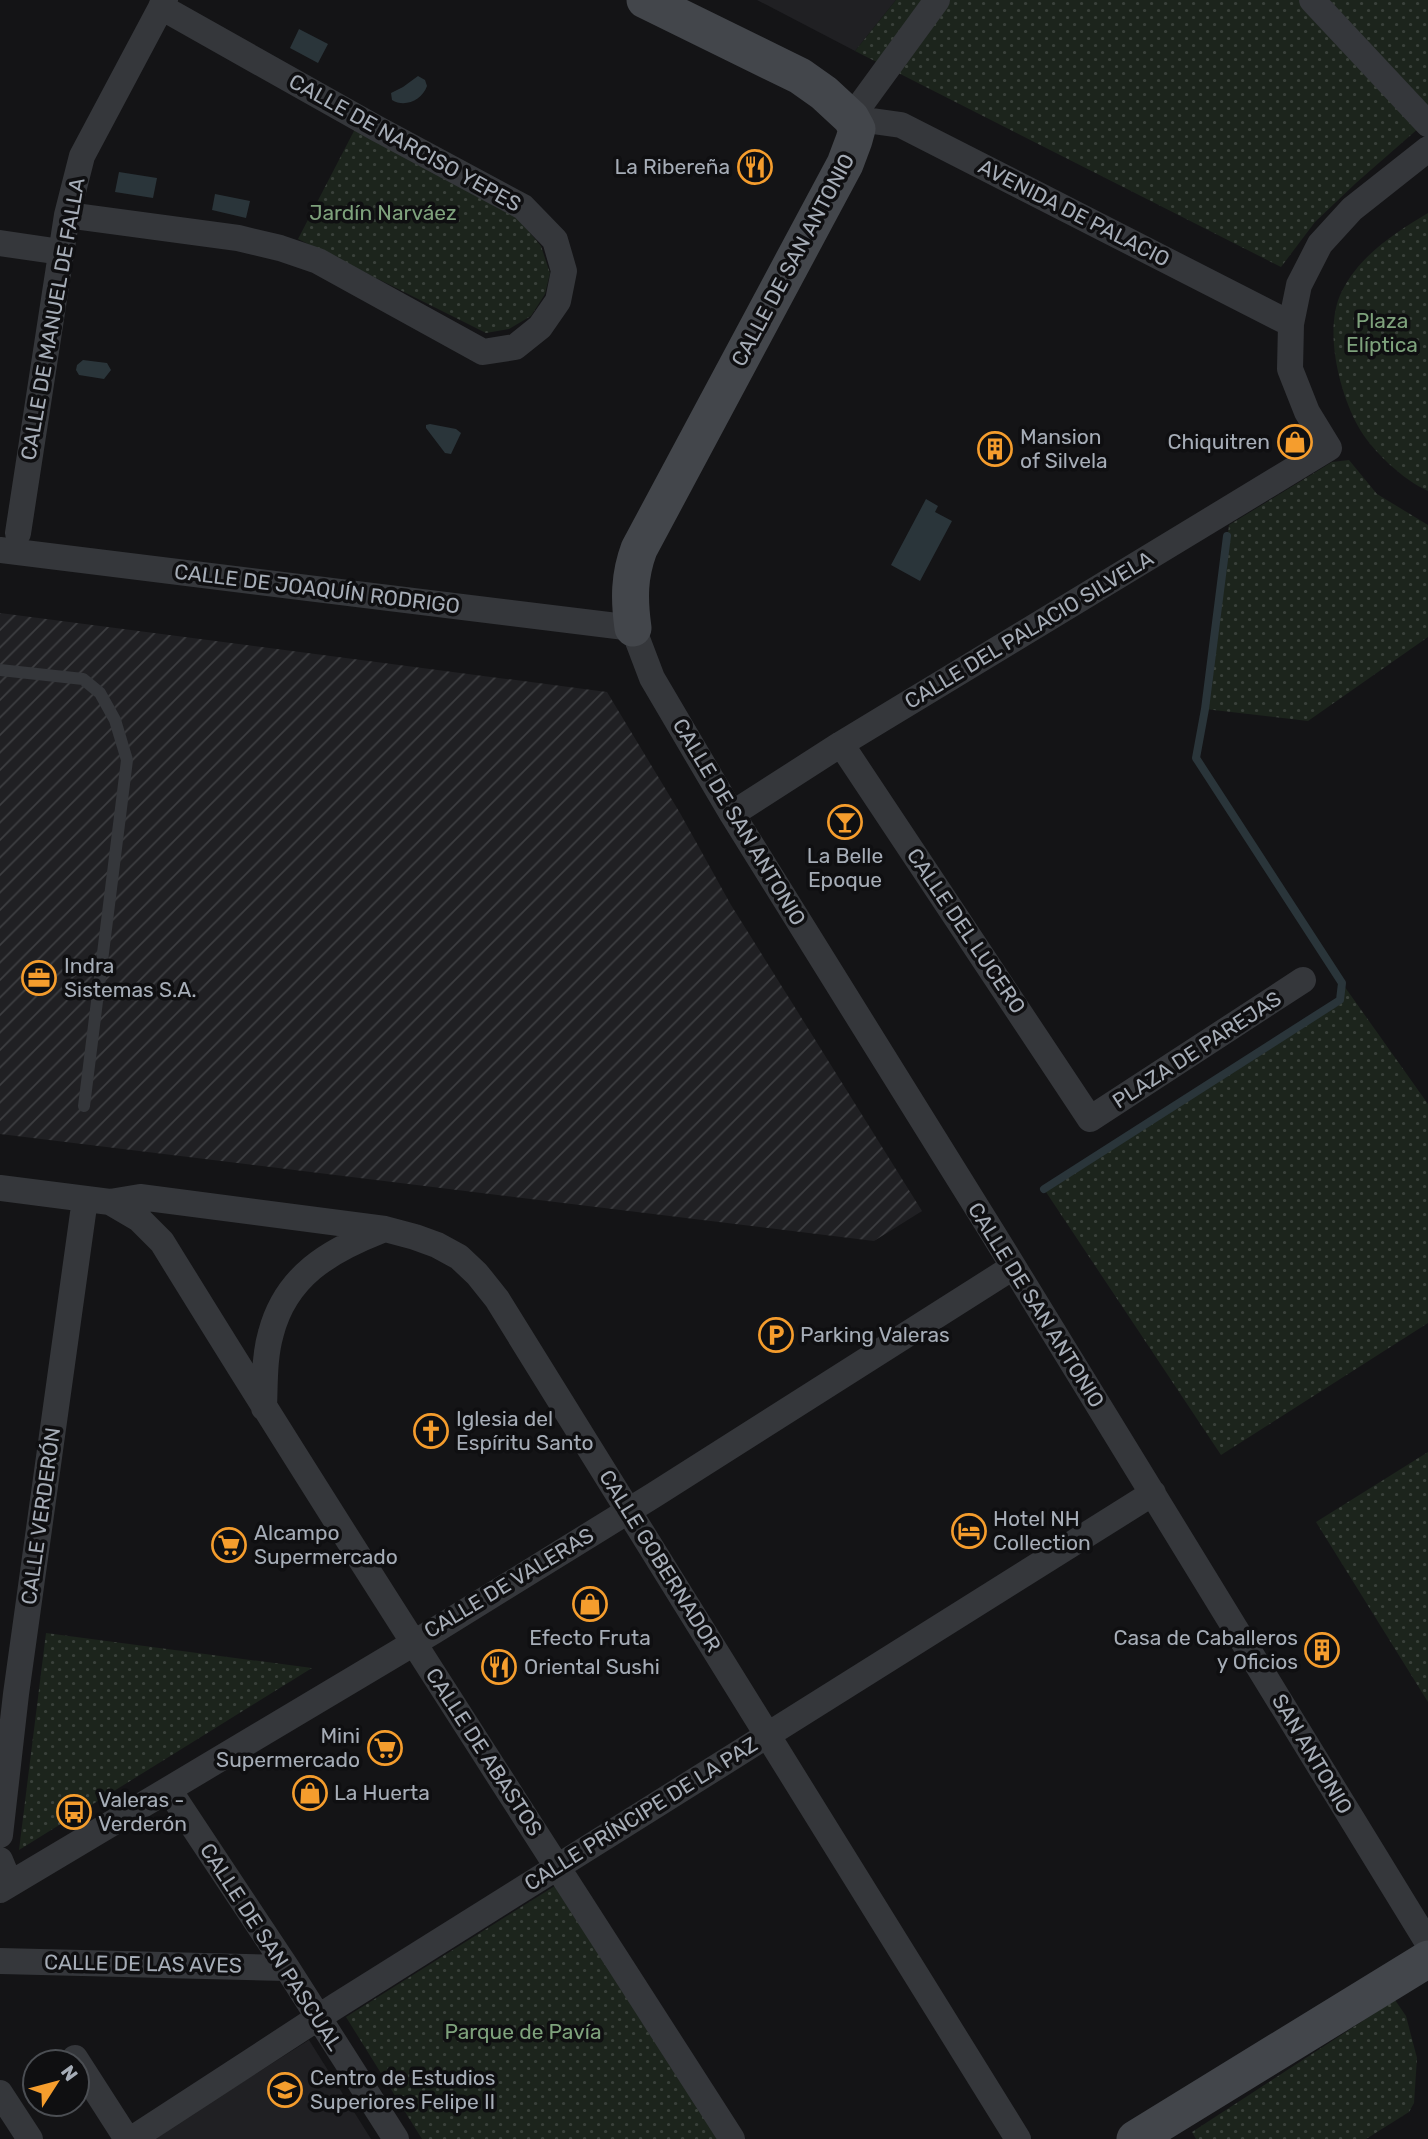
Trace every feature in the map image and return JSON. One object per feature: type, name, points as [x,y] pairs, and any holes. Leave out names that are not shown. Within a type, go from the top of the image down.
[{"type":"street","points":[[645,0],[800,76],[824,93],[851,118],[937,0]]},
{"type":"street","points":[[1312,0],[1428,124]]},
{"type":"street","name":"CALLE DE MANUEL DE FALLA","points":[[6,541],[67,215],[82,156],[163,4]]},
{"type":"street","name":"CALLE DE NARCISO YEPES","points":[[67,215],[238,238],[280,248],[318,261],[484,352],[515,346],[540,327],[558,301],[564,271],[555,240],[523,206],[376,128],[163,4]]},
{"type":"street","name":"AVENIDA DE PALACIO","points":[[851,118],[901,125],[1291,324]]},
{"type":"street","name":"CALLE DE SAN ANTONIO","points":[[851,118],[857,129],[845,164],[639,549],[630,579],[629,601],[633,628],[652,678],[732,814],[1153,1493]]},
{"type":"street","points":[[1291,324],[1299,285],[1320,244],[1352,209],[1428,149]]},
{"type":"street","points":[[0,243],[61,252]]},
{"type":"street","name":"CALLE DEL PALACIO SILVELA","points":[[732,814],[841,744],[1329,448],[1307,412],[1290,369],[1291,324]]},
{"type":"street","name":"CALLE DE JOAQUÍN RODRIGO","points":[[6,541],[39,555],[633,628]]},
{"type":"street","name":"CALLE DEL LUCERO","points":[[841,744],[1090,1119]]},
{"type":"street","name":"PLAZA DE PAREJAS","points":[[1090,1119],[1303,980]]},
{"type":"street","points":[[0,1188],[97,1200]]},
{"type":"street","name":"CALLE GOBERNADOR","points":[[97,1200],[140,1197],[385,1229],[437,1245],[459,1257],[478,1274],[497,1299],[629,1510],[1018,2139]]},
{"type":"street","name":"CALLE DE ABASTOS","points":[[97,1200],[139,1219],[162,1242],[264,1408],[732,2139]]},
{"type":"street","name":"CALLE VERDERÓN","points":[[0,1835],[8,1693],[97,1200]]},
{"type":"street","points":[[264,1408],[267,1352],[271,1333],[277,1314],[292,1288],[327,1255],[385,1229]]},
{"type":"street","name":"CALLE DE VALERAS","points":[[3,1878],[169,1790],[414,1642],[629,1510],[1013,1267]]},
{"type":"street","name":"CALLE PRÍNCIPE DE LA PAZ","points":[[130,2139],[318,2017],[1153,1493]]},
{"type":"street","name":"SAN ANTONIO","points":[[1153,1493],[1428,1943]]},
{"type":"street","name":"CALLE DE SAN PASCUAL","points":[[169,1790],[396,2139]]},
{"type":"street","points":[[1135,2139],[1428,1959]]},
{"type":"street","name":"CALLE DE LAS AVES","points":[[0,1961],[286,1968]]},
{"type":"street","points":[[91,2082],[130,2139]]},
{"type":"street","points":[[0,2093],[30,2139]]},
{"type":"lane","points":[[0,670],[83,679],[100,693],[115,720],[127,760],[84,1105]]},
{"type":"shaded area","points":[[757,0],[896,0],[855,51]]},
{"type":"shaded area","points":[[299,29],[328,44],[318,63],[290,48]]},
{"type":"shaded area","points":[[418,76],[425,80],[427,86],[417,99],[407,103],[392,100],[391,93]]},
{"type":"shaded area","points":[[119,172],[157,178],[153,198],[115,192]]},
{"type":"shaded area","points":[[215,194],[250,201],[246,218],[212,210]]},
{"type":"shaded area","points":[[83,360],[107,363],[111,370],[104,379],[79,375],[77,365]]},
{"type":"shaded area","points":[[426,425],[456,429],[461,433],[451,454],[445,453],[426,428]]},
{"type":"shaded area","points":[[926,499],[938,506],[935,512],[952,521],[920,581],[891,565]]},
{"type":"shaded area","points":[[0,613],[607,692],[680,813],[731,905],[922,1211],[874,1241],[0,1134]]},
{"type":"shaded area","name":"Centro de Estudios Superiores Felipe II","points":[[309,2040],[371,2139],[152,2139]]},
{"type":"green space","points":[[896,0],[1428,0],[1428,120],[1315,222],[1281,267],[855,51]]},
{"type":"green space","name":"Jardín Narváez","points":[[355,129],[516,216],[541,246],[550,273],[545,294],[531,316],[509,329],[486,333],[298,239]]},
{"type":"green space","name":"Plaza Elíptica","points":[[1428,213],[1428,491],[1398,472],[1363,435],[1351,412],[1340,378],[1334,323],[1336,306],[1342,291],[1358,266],[1379,246]]},
{"type":"green space","points":[[1349,460],[1377,494],[1428,525],[1428,637],[1308,721],[1205,709],[1229,525],[1332,462]]},
{"type":"green space","points":[[1342,983],[1428,1104],[1428,1323],[1221,1455],[1044,1189],[1328,1008],[1339,999]]},
{"type":"green space","points":[[1428,1452],[1428,1702],[1316,1522]]},
{"type":"green space","points":[[46,1633],[312,1668],[19,1850]]},
{"type":"green space","name":"Parque de Pavía","points":[[558,1884],[719,2139],[422,2139],[346,2017]]},
{"type":"green space","points":[[1395,2000],[1406,2016],[1417,2058],[1414,2103],[1409,2112],[1366,2139],[1196,2139],[1192,2132]]},
{"type":"waterway","points":[[1044,1189],[1340,1000],[1342,983],[1196,758],[1205,709],[1227,536]]},
{"type":"place","name":"La Ribereña","points":[[755,167]]},
{"type":"place","name":"Chiquitren","points":[[1295,442]]},
{"type":"place","name":"Mansion of Silvela","points":[[995,449]]},
{"type":"place","name":"La Belle Epoque","points":[[845,822]]},
{"type":"place","name":"Indra Sistemas S.A.","points":[[39,978]]},
{"type":"place","name":"Parking Valeras","points":[[776,1335]]},
{"type":"place","name":"Iglesia del Espíritu Santo","points":[[431,1431]]},
{"type":"place","name":"Hotel NH Collection","points":[[969,1531]]},
{"type":"place","name":"Alcampo Supermercado","points":[[229,1545]]},
{"type":"place","name":"Efecto Fruta","points":[[590,1604]]},
{"type":"place","name":"Casa de Caballeros y Oficios","points":[[1322,1650]]},
{"type":"place","name":"Oriental Sushi","points":[[499,1667]]},
{"type":"place","name":"Mini Supermercado","points":[[385,1748]]},
{"type":"place","name":"La Huerta","points":[[310,1793]]},
{"type":"place","name":"Valeras - Verderón","points":[[74,1812]]},
{"type":"place","name":"Centro de Estudios Superiores Felipe II","points":[[285,2090]]}]
